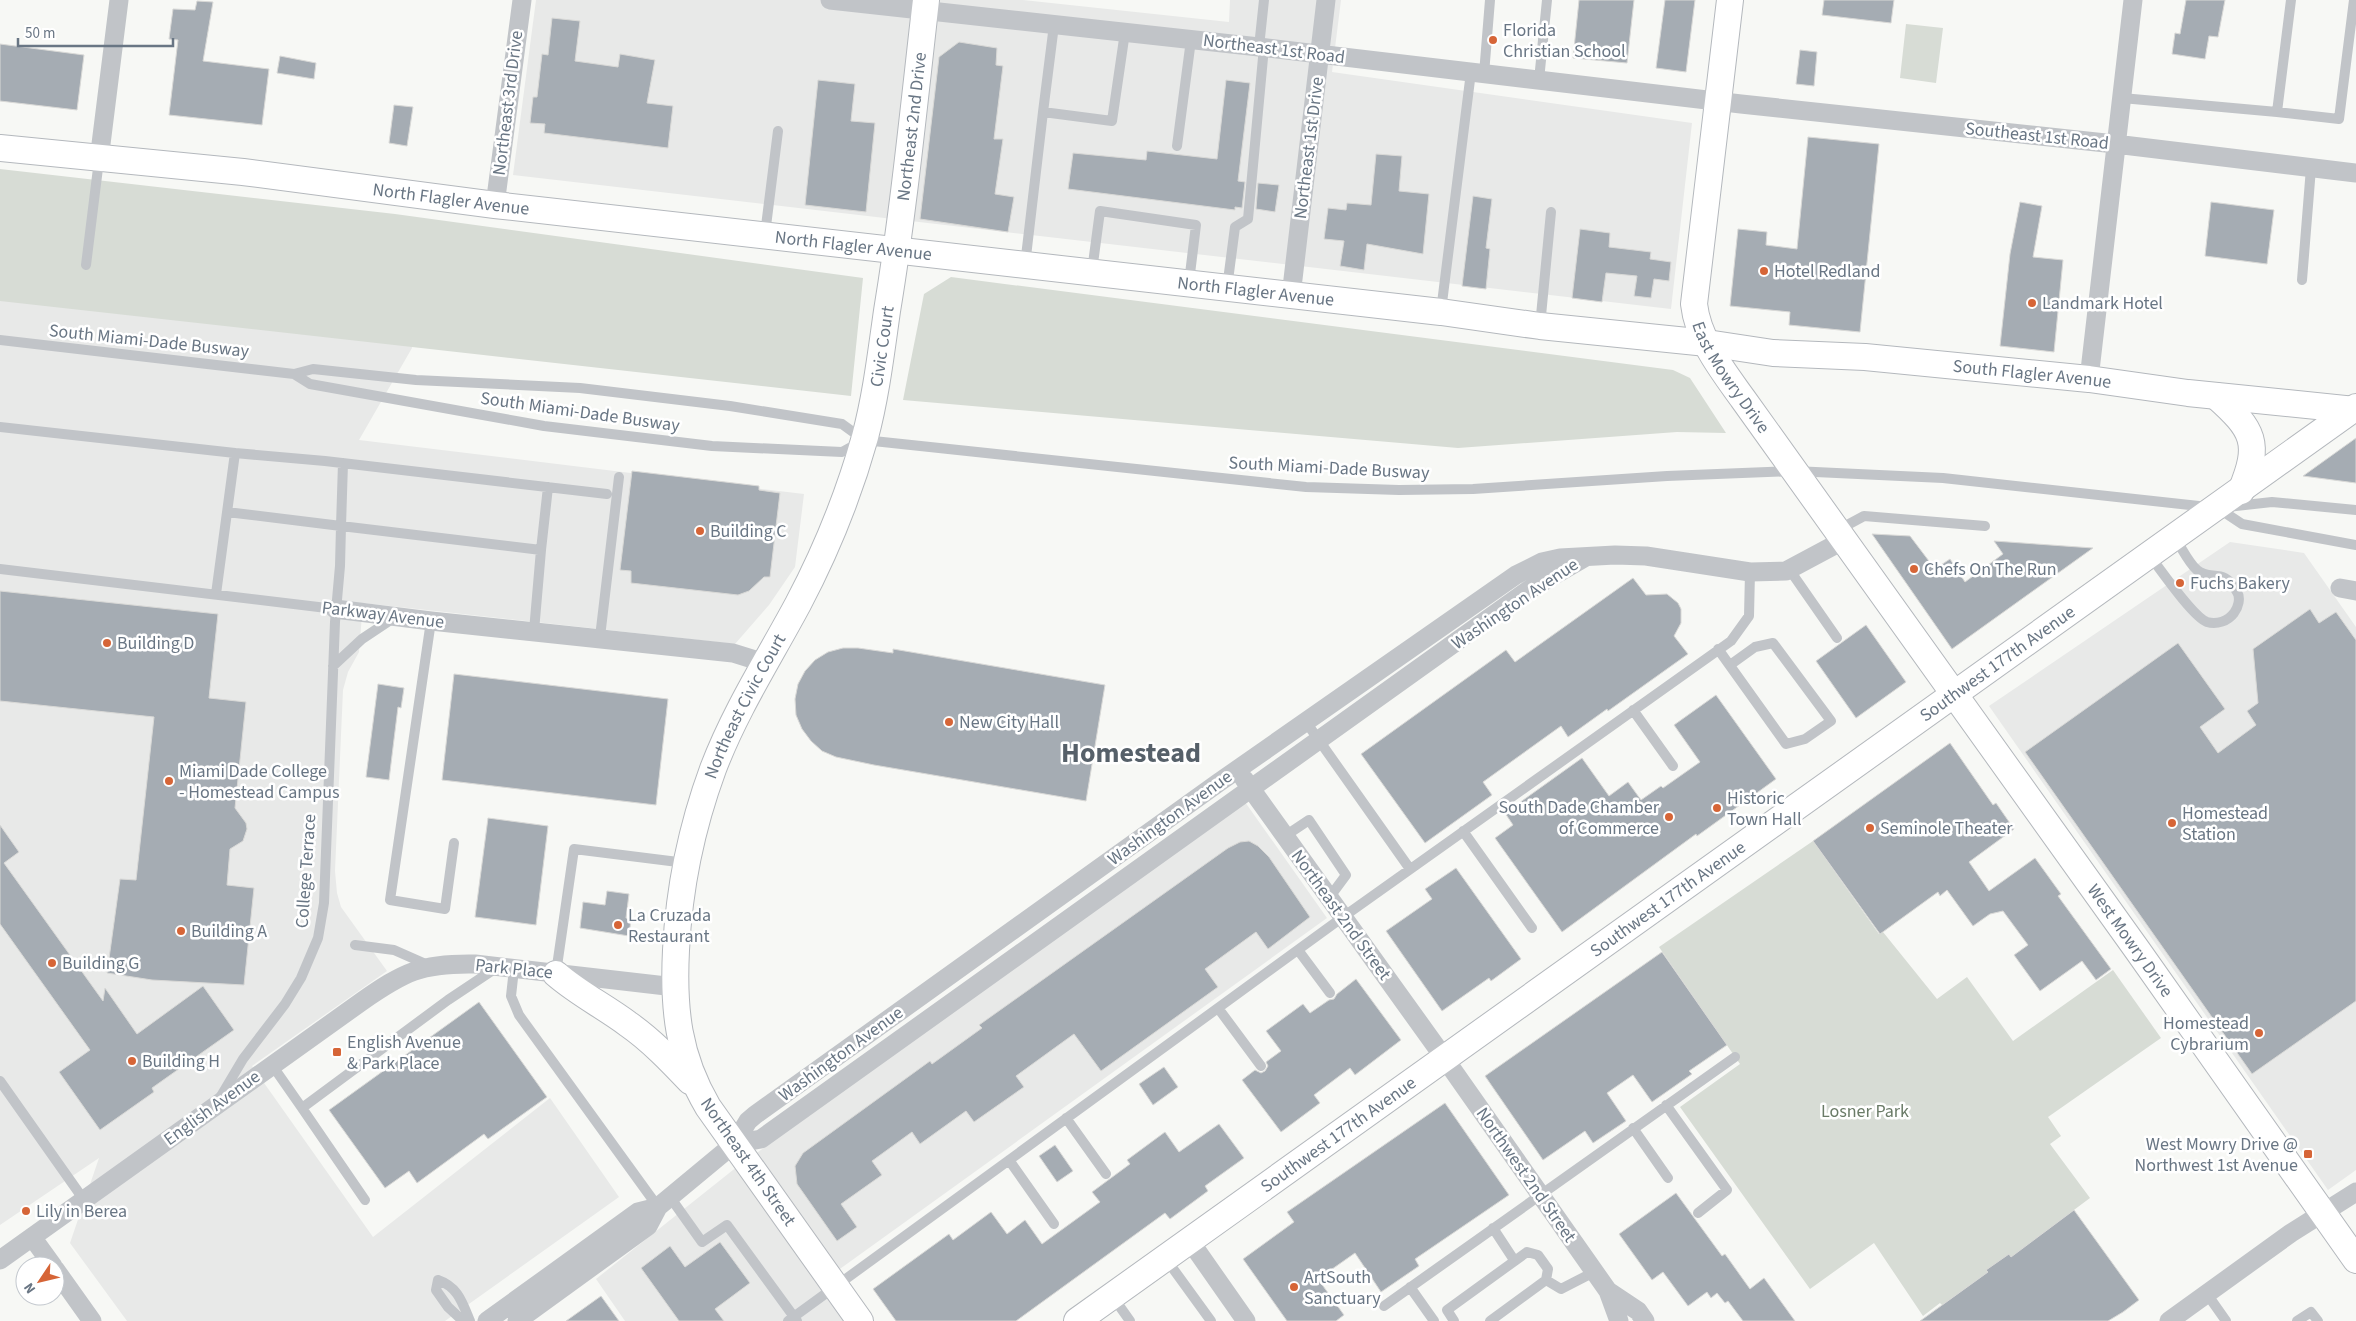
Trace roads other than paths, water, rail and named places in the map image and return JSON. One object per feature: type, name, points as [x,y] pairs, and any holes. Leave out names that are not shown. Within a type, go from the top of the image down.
[{"type":"street","points":[[99,160],[119,0]]},
{"type":"street","name":"Northeast 3rd Drive","points":[[495,205],[522,0]]},
{"type":"street","name":"Northeast 1st Road","points":[[830,0],[925,5],[1054,25],[1261,47],[1718,102]]},
{"type":"street","name":"Northeast 1st Drive","points":[[1292,296],[1326,0]]},
{"type":"street","name":"East Mowry Drive","points":[[1730,0],[1694,304],[1695,314],[1707,344],[1737,391],[1954,696]]},
{"type":"street","points":[[2089,379],[2133,0]]},
{"type":"street","name":"Northeast 2nd Drive","points":[[896,251],[925,5]]},
{"type":"street","name":"Southeast 1st Road","points":[[1718,102],[2115,144],[2356,173]]},
{"type":"street","name":"North Flagler Avenue","points":[[0,148],[99,160],[243,172],[495,205],[765,234],[896,251],[1189,283],[1441,312],[1540,326],[1707,344]]},
{"type":"street","name":"Civic Court","points":[[864,440],[873,402],[896,251]]},
{"type":"street","name":"South Flagler Avenue","points":[[1707,344],[1773,353],[1864,357],[2089,379],[2216,396],[2355,409]]},
{"type":"street","points":[[2216,396],[2241,422],[2251,439],[2253,455],[2241,491]]},
{"type":"street","name":"Southwest 177th Avenue","points":[[1077,1321],[2355,409]]},
{"type":"street","name":"Northeast Civic Court","points":[[675,987],[677,933],[687,863],[697,819],[713,770],[731,728],[813,576],[845,497],[864,440]]},
{"type":"street","points":[[1587,556],[1646,556],[1750,572],[1789,569],[1840,535]]},
{"type":"street","name":"Washington Avenue","points":[[517,1321],[648,1226],[664,1202],[734,1144],[748,1121],[755,1115],[1237,770],[1516,575],[1542,562],[1560,558],[1587,556]]},
{"type":"street","name":"Washington Avenue","points":[[734,1144],[761,1139],[1527,591],[1587,556]]},
{"type":"street","name":"Parkway Avenue","points":[[335,608],[431,621],[733,653],[765,663]]},
{"type":"street","name":"West Mowry Drive","points":[[1954,696],[2356,1260]]},
{"type":"street","name":"Northeast 2nd Street","points":[[1237,770],[1445,1059]]},
{"type":"street","name":"Park Place","points":[[428,966],[456,964],[506,968],[675,987]]},
{"type":"street","name":"English Avenue","points":[[0,1260],[390,982],[410,971],[428,966]]},
{"type":"street","points":[[556,974],[575,991],[611,1011],[648,1039],[697,1089]]},
{"type":"street","name":"Northeast 4th Street","points":[[675,987],[680,1038],[687,1065],[697,1089],[860,1321]]},
{"type":"street","name":"Northwest 2nd Street","points":[[1445,1059],[1608,1291],[1619,1321]]},
{"type":"street","points":[[2169,1321],[2291,1233],[2356,1192]]},
{"type":"street","name":"Washington Avenue","points":[[487,1321],[638,1212],[664,1202]]},
{"type":"street","points":[[32,1237],[46,1256]]},
{"type":"street","points":[[1190,1241],[1246,1321]]},
{"type":"street","points":[[65,1283],[92,1321]]},
{"type":"street","name":"Northwest 2nd Street","points":[[1608,1291],[1638,1312],[1645,1321]]},
{"type":"lane","points":[[1227,288],[1235,227],[1248,219],[1264,0]]},
{"type":"lane","points":[[1441,312],[1490,0]]},
{"type":"lane","points":[[1539,80],[1547,0]]},
{"type":"lane","points":[[2277,112],[2291,0]]},
{"type":"lane","points":[[2122,98],[2340,119],[2354,0]]},
{"type":"lane","points":[[1025,265],[1054,25]]},
{"type":"lane","points":[[1043,112],[1112,121],[1125,32]]},
{"type":"lane","points":[[1177,146],[1191,40]]},
{"type":"lane","points":[[765,234],[778,131]]},
{"type":"lane","points":[[86,265],[99,160]]},
{"type":"lane","points":[[2302,280],[2311,168]]},
{"type":"lane","points":[[1092,272],[1100,211],[1196,225],[1189,283]]},
{"type":"lane","points":[[1540,326],[1551,212]]},
{"type":"lane","name":"South Miami-Dade Busway","points":[[0,340],[294,374],[313,369],[425,381],[580,388],[730,406],[842,424],[864,440],[1228,480],[1342,488],[1473,489],[1557,485],[1668,476],[1794,471],[1943,478],[2218,508]]},
{"type":"lane","name":"South Miami-Dade Busway","points":[[294,374],[310,384],[485,417],[702,445],[842,452],[864,440]]},
{"type":"lane","points":[[0,427],[235,454],[343,463],[607,494]]},
{"type":"lane","points":[[216,594],[235,454]]},
{"type":"lane","name":"College Terrace","points":[[216,1106],[243,1059],[294,990],[310,959],[318,938],[324,903],[335,608],[340,566],[343,463]]},
{"type":"lane","points":[[600,638],[619,477]]},
{"type":"lane","points":[[534,631],[548,487]]},
{"type":"lane","points":[[2218,508],[2272,502],[2356,510]]},
{"type":"lane","points":[[2218,508],[2242,524],[2356,545]]},
{"type":"lane","points":[[227,512],[542,550]]},
{"type":"lane","points":[[1840,535],[1864,516],[1985,526]]},
{"type":"lane","points":[[2150,556],[2193,611],[2206,622],[2218,623],[2230,618],[2238,608],[2239,594],[2230,581],[2220,575],[2207,575],[2197,570],[2175,538]]},
{"type":"lane","name":"Parkway Avenue","points":[[0,569],[335,608]]},
{"type":"lane","points":[[1789,569],[1836,638]]},
{"type":"lane","points":[[302,1108],[448,1000],[506,968],[511,996],[519,1015],[664,1202],[702,1242],[727,1225],[793,1320],[836,1286],[1343,917],[1730,641],[1750,616],[1750,572]]},
{"type":"lane","points":[[333,666],[362,639],[396,616]]},
{"type":"lane","points":[[431,621],[390,900],[445,908],[454,843]]},
{"type":"lane","points":[[1718,649],[1786,744],[1805,739],[1831,721],[1773,643],[1755,647],[1730,665]]},
{"type":"lane","points":[[1633,710],[1673,766]]},
{"type":"lane","points":[[1306,722],[1410,869]]},
{"type":"lane","points":[[1285,836],[1309,820],[1346,875],[1329,898]]},
{"type":"lane","points":[[1463,831],[1532,928]]},
{"type":"lane","points":[[556,974],[574,849],[687,863]]},
{"type":"lane","name":"Park Place","points":[[355,945],[394,950],[428,966]]},
{"type":"lane","points":[[1298,950],[1330,993]]},
{"type":"lane","points":[[1218,1008],[1261,1066]]},
{"type":"lane","points":[[1384,1306],[1735,1057]]},
{"type":"lane","points":[[272,1065],[365,1200]]},
{"type":"lane","points":[[0,1081],[84,1200]]},
{"type":"lane","points":[[1666,1106],[1727,1190],[1698,1213]]},
{"type":"lane","points":[[1066,1118],[1106,1174]]},
{"type":"lane","points":[[1633,1128],[1668,1178]]},
{"type":"lane","points":[[1009,1160],[1054,1224]]},
{"type":"lane","points":[[1493,1228],[1514,1260]]},
{"type":"lane","points":[[1454,1321],[1446,1310],[1527,1252],[1538,1256],[1548,1269],[1546,1280],[1490,1321]]},
{"type":"lane","points":[[1165,1258],[1210,1321]]},
{"type":"lane","points":[[1546,1280],[1561,1289],[1594,1272]]},
{"type":"lane","points":[[463,1321],[448,1307],[436,1290],[438,1280],[451,1284],[462,1301],[470,1321]]},
{"type":"lane","points":[[1410,1287],[1434,1321]]},
{"type":"lane","points":[[2207,1294],[2226,1321]]},
{"type":"lane","points":[[1112,1296],[1130,1321]]},
{"type":"lane","points":[[2297,1321],[2310,1312],[2318,1321]]},
{"type":"place","name":"Florida Christian School","points":[[1493,40]]},
{"type":"place","name":"Hotel Redland","points":[[1764,271]]},
{"type":"place","name":"Landmark Hotel","points":[[2032,303]]},
{"type":"place","name":"Building C","points":[[700,531]]},
{"type":"place","name":"Chefs On The Run","points":[[1914,569]]},
{"type":"place","name":"Fuchs Bakery","points":[[2180,583]]},
{"type":"place","name":"Building D","points":[[107,643]]},
{"type":"place","name":"New City Hall","points":[[949,722]]},
{"type":"place","name":"Miami Dade College - Homestead Campus","points":[[169,781]]},
{"type":"place","name":"Historic Town Hall","points":[[1717,808]]},
{"type":"place","name":"South Dade Chamber of Commerce","points":[[1669,817]]},
{"type":"place","name":"Homestead Station","points":[[2172,823]]},
{"type":"place","name":"Seminole Theater","points":[[1870,828]]},
{"type":"place","name":"La Cruzada Restaurant","points":[[618,925]]},
{"type":"place","name":"Building A","points":[[181,931]]},
{"type":"place","name":"Building G","points":[[52,963]]},
{"type":"place","name":"Homestead Cybrarium","points":[[2259,1033]]},
{"type":"place","name":"English Avenue & Park Place","points":[[337,1052]]},
{"type":"place","name":"Building H","points":[[132,1061]]},
{"type":"place","name":"West Mowry Drive @ Northwest 1st Avenue","points":[[2308,1154]]},
{"type":"place","name":"Lily in Berea","points":[[26,1211]]},
{"type":"place","name":"ArtSouth Sanctuary","points":[[1294,1287]]},
{"type":"district","name":"Homestead","points":[[1131,753]]},
{"type":"park label","name":"Losner Park","points":[[1865,1111]]}]
